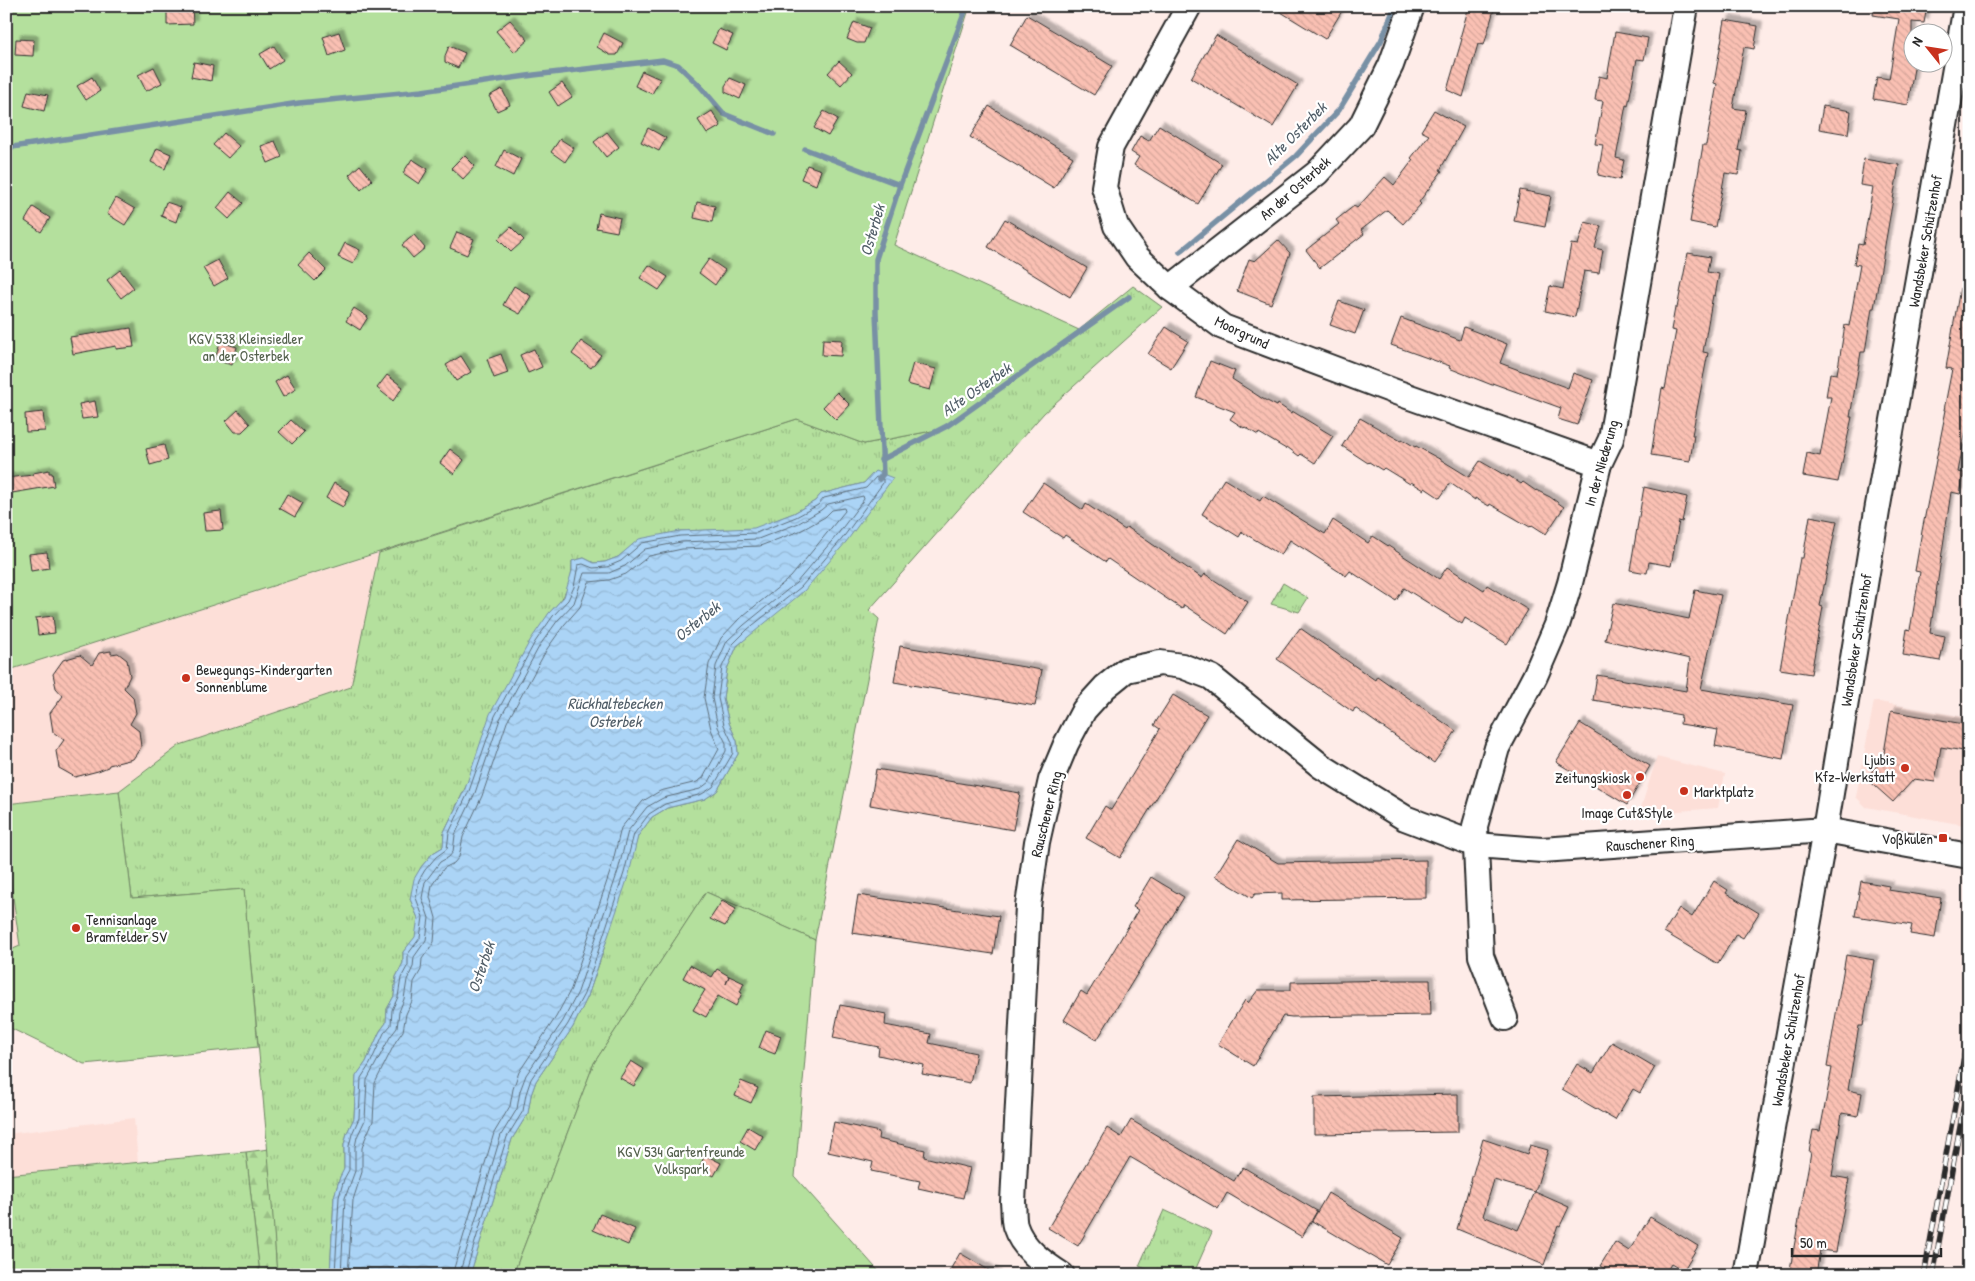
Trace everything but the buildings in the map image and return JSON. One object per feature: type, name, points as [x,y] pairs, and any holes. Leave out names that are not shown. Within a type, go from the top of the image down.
[{"type":"street","name":"Moorgrund","points":[[1189,6],[1111,146],[1104,187],[1116,226],[1137,257],[1170,288],[1222,326],[1392,391],[1599,464]]},
{"type":"street","name":"An der Osterbek","points":[[1170,288],[1317,172],[1361,126],[1391,65],[1412,6]]},
{"type":"street","name":"In der Niederung","points":[[1476,845],[1475,826],[1497,748],[1535,676],[1557,625],[1570,583],[1599,464],[1611,439],[1686,6]]},
{"type":"street","name":"Wandsbeker Schützenhof","points":[[1746,1275],[1825,830],[1877,511],[1966,6]]},
{"type":"street","name":"Rauschener Ring","points":[[1062,1275],[1028,1250],[1016,1226],[1013,1202],[1027,916],[1035,854],[1051,780],[1066,744],[1084,710],[1126,670],[1160,663],[1182,666],[1211,677],[1321,766],[1405,818],[1476,845],[1542,850],[1825,830]]},
{"type":"street","points":[[1825,830],[1969,856]]},
{"type":"street","points":[[1476,845],[1482,956],[1505,1018]]},
{"type":"shaded area","name":"Bewegungs-Kindergarten Sonnenblume","points":[[379,553],[351,687],[180,745],[119,791],[6,804],[6,671]]},
{"type":"shaded area","points":[[1874,701],[1969,718],[1969,826],[1866,807],[1856,797]]},
{"type":"shaded area","name":"Marktplatz","points":[[1657,757],[1725,774],[1718,808],[1639,814]]},
{"type":"shaded area","points":[[6,849],[20,946],[6,952]]},
{"type":"shaded area","points":[[134,1118],[138,1162],[6,1175],[6,1134]]},
{"type":"green space","name":"KGV 538 Kleinsiedler an der Osterbek","points":[[6,6],[970,6],[894,245],[1079,330],[942,429],[864,444],[797,419],[6,671]]},
{"type":"green space","points":[[1133,286],[1162,307],[1044,413],[869,610],[879,619],[815,940],[706,892],[594,1063],[513,1275],[470,1275],[512,1139],[528,1113],[536,1081],[573,1027],[588,996],[638,836],[652,817],[667,808],[705,799],[717,791],[738,754],[737,741],[729,723],[723,698],[727,669],[737,646],[752,633],[875,471],[864,483],[821,494],[815,501],[794,513],[754,529],[680,531],[628,549],[618,557],[605,562],[594,563],[584,558],[572,561],[571,577],[567,590],[549,613],[444,832],[443,847],[433,853],[421,867],[410,899],[418,918],[416,937],[403,952],[403,963],[396,977],[394,996],[387,1009],[386,1023],[356,1077],[354,1118],[347,1133],[344,1145],[344,1170],[334,1197],[330,1275],[277,1275],[244,889],[132,898],[119,791],[180,745],[351,687],[379,553],[797,419],[864,444],[942,429],[1079,330]]},
{"type":"green space","points":[[1283,583],[1308,598],[1299,612],[1271,604]]},
{"type":"green space","points":[[119,791],[132,898],[244,889],[258,1047],[84,1064],[6,1026],[6,952],[20,946],[6,849],[6,804]]},
{"type":"green space","name":"KGV 534 Gartenfreunde Volkspark","points":[[706,892],[815,940],[795,1177],[882,1275],[513,1275],[594,1063]]},
{"type":"green space","points":[[269,1149],[277,1275],[260,1275],[246,1152]]},
{"type":"green space","points":[[246,1152],[260,1275],[6,1275],[6,1175]]},
{"type":"green space","points":[[1164,1210],[1212,1232],[1193,1275],[1160,1275],[1139,1266]]},
{"type":"water","name":"Rückhaltebecken Osterbek","points":[[875,471],[893,478],[846,542],[804,591],[737,646],[727,669],[723,698],[729,723],[737,741],[738,754],[717,791],[705,799],[667,808],[652,817],[638,836],[629,874],[588,996],[573,1027],[536,1081],[528,1113],[512,1139],[470,1275],[330,1275],[334,1197],[344,1169],[344,1145],[347,1133],[354,1118],[356,1076],[366,1062],[380,1031],[386,1023],[387,1009],[394,996],[396,977],[403,963],[403,952],[415,937],[418,918],[410,899],[414,879],[433,853],[443,847],[444,832],[465,789],[490,714],[531,639],[549,613],[564,597],[572,571],[572,561],[584,558],[594,563],[605,562],[618,557],[639,539],[680,531],[754,528],[794,513],[815,501],[821,494],[864,483]]},
{"type":"waterway","name":"Osterbek","points":[[879,479],[883,474],[876,312],[876,259],[900,185],[967,6]]},
{"type":"waterway","name":"Alte Osterbek","points":[[1180,252],[1296,156],[1339,110],[1381,41],[1395,6]]},
{"type":"waterway","points":[[6,148],[299,103],[422,91],[534,75],[663,60],[678,65],[700,86],[724,114],[774,134]]},
{"type":"waterway","points":[[805,149],[900,185]]},
{"type":"waterway","name":"Alte Osterbek","points":[[881,460],[947,426],[1129,297]]},
{"type":"railway","points":[[1924,1275],[1969,1029]]},
{"type":"railway","points":[[1933,1275],[1969,1077]]},
{"type":"place","name":"Bewegungs-Kindergarten Sonnenblume","points":[[186,678]]},
{"type":"place","name":"Ljubis Kfz-Werkstatt","points":[[1905,768]]},
{"type":"place","name":"Zeitungskiosk","points":[[1640,777]]},
{"type":"place","name":"Marktplatz","points":[[1684,791]]},
{"type":"place","name":"Image Cut&Style","points":[[1627,795]]},
{"type":"place","name":"Voßkulen","points":[[1943,838]]},
{"type":"place","name":"Tennisanlage Bramfelder SV","points":[[76,928]]}]
